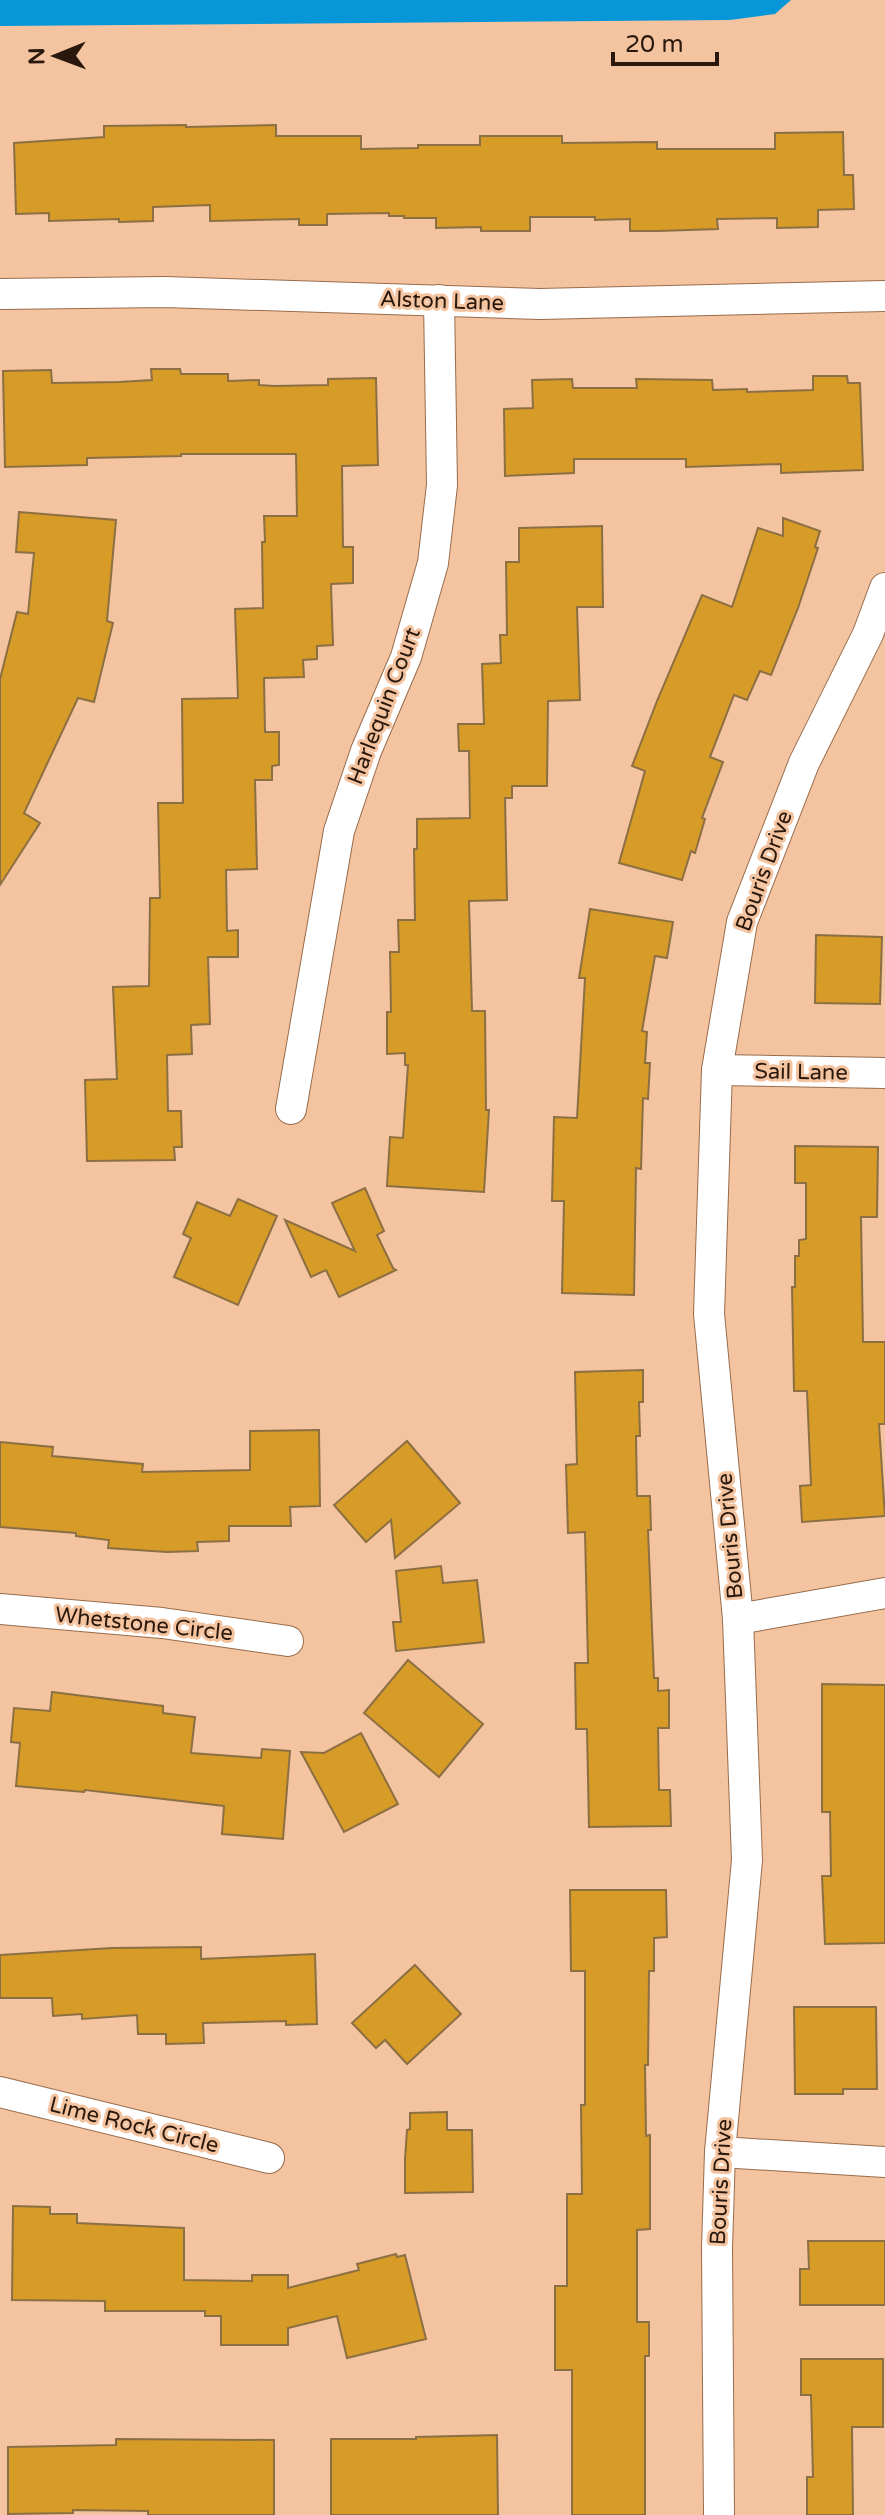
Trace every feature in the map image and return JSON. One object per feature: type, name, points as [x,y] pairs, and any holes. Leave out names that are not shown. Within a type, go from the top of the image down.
[{"type":"street","name":"Alston Lane","points":[[0,294],[165,292],[540,304],[885,296]]},
{"type":"street","name":"Harlequin Court","points":[[291,1109],[339,831],[366,751],[406,657],[433,563],[442,485],[439,300]]},
{"type":"street","name":"Bouris Drive","points":[[719,2515],[717,2248],[720,2152],[747,1860],[738,1619],[709,1314],[717,1070],[742,922],[804,763],[877,636],[885,588]]},
{"type":"street","name":"Sail Lane","points":[[717,1070],[885,1073]]},
{"type":"street","points":[[738,1619],[885,1593]]},
{"type":"street","name":"Whetstone Circle","points":[[0,1609],[162,1623],[288,1641]]},
{"type":"street","name":"Lime Rock Circle","points":[[0,2092],[269,2158]]},
{"type":"street","points":[[720,2152],[885,2162]]},
{"type":"water","points":[[0,0],[791,0],[775,14],[730,20],[0,26]]},
{"type":"building","points":[[276,125],[276,136],[361,136],[361,149],[480,145],[480,136],[562,136],[562,143],[657,142],[657,149],[775,149],[775,133],[843,132],[844,175],[853,175],[854,209],[818,210],[818,227],[777,228],[777,218],[717,219],[718,229],[658,231],[630,231],[630,219],[595,220],[595,217],[530,217],[530,231],[481,231],[481,227],[436,228],[436,218],[404,218],[389,216],[389,213],[327,214],[327,225],[299,225],[299,219],[210,221],[210,205],[153,207],[153,221],[49,221],[49,213],[16,214],[14,143],[104,137],[104,126]]},
{"type":"building","points":[[151,369],[180,369],[181,374],[228,374],[228,381],[259,380],[259,385],[274,386],[328,385],[328,379],[376,378],[378,465],[342,466],[343,547],[353,547],[353,583],[331,584],[333,645],[317,646],[317,659],[303,660],[304,677],[264,678],[265,732],[279,732],[279,765],[272,766],[272,780],[255,780],[257,869],[226,870],[227,931],[238,930],[238,957],[208,957],[210,1024],[191,1025],[192,1054],[167,1055],[168,1111],[181,1111],[182,1147],[174,1147],[175,1160],[87,1161],[85,1080],[117,1079],[113,987],[149,986],[150,898],[160,898],[158,803],[183,803],[182,699],[238,698],[235,609],[263,608],[264,516],[297,516],[296,454],[87,458],[87,465],[5,467],[3,371],[51,370],[52,383],[152,380]]},
{"type":"building","points":[[813,376],[847,376],[848,383],[860,383],[863,470],[781,473],[781,464],[686,467],[686,459],[574,459],[574,473],[505,476],[504,409],[533,408],[532,380],[572,379],[573,388],[637,388],[636,379],[712,380],[713,390],[747,389],[747,392],[813,390]]},
{"type":"building","points":[[19,512],[116,520],[107,621],[113,623],[94,702],[78,698],[24,813],[40,823],[0,885],[0,679],[17,612],[28,614],[34,553],[16,552]]},
{"type":"building","points":[[783,518],[820,531],[815,547],[818,548],[771,675],[760,671],[747,700],[734,695],[710,757],[723,762],[702,818],[705,819],[695,853],[691,851],[682,880],[619,863],[645,771],[632,766],[702,595],[732,607],[758,528],[783,536]]},
{"type":"building","points":[[602,526],[603,607],[577,607],[580,700],[548,701],[547,786],[512,786],[512,798],[505,798],[507,900],[469,901],[472,1011],[485,1011],[486,1110],[489,1110],[484,1192],[387,1186],[390,1137],[403,1138],[408,1065],[405,1065],[405,1053],[387,1054],[387,1012],[391,1012],[390,952],[399,952],[398,920],[415,920],[414,849],[417,849],[417,819],[470,818],[469,751],[459,751],[458,724],[484,724],[482,664],[501,663],[500,635],[507,635],[506,562],[519,562],[519,528]]},
{"type":"building","points":[[590,909],[673,922],[667,958],[655,956],[642,1031],[647,1032],[645,1063],[650,1063],[648,1099],[643,1098],[641,1169],[636,1168],[634,1295],[562,1293],[564,1201],[552,1201],[554,1117],[577,1118],[585,978],[579,978]]},
{"type":"building","points":[[816,935],[882,937],[880,1004],[815,1003]]},
{"type":"building","points":[[795,1146],[878,1147],[877,1217],[861,1217],[863,1342],[885,1342],[885,1424],[879,1424],[885,1516],[802,1522],[800,1486],[811,1485],[807,1391],[794,1391],[792,1287],[795,1287],[795,1256],[799,1256],[799,1240],[806,1239],[806,1183],[795,1183]]},
{"type":"building","points":[[365,1188],[384,1231],[377,1235],[396,1270],[339,1297],[326,1270],[311,1277],[285,1220],[355,1251],[332,1203]]},
{"type":"building","points":[[238,1199],[277,1216],[238,1305],[174,1277],[191,1238],[183,1234],[197,1202],[230,1216]]},
{"type":"building","points":[[643,1370],[643,1402],[639,1402],[640,1436],[636,1436],[637,1496],[650,1496],[651,1530],[648,1530],[654,1678],[658,1678],[658,1691],[669,1690],[669,1728],[658,1728],[659,1790],[670,1790],[671,1826],[589,1827],[587,1729],[576,1729],[575,1663],[588,1663],[585,1532],[568,1533],[566,1465],[577,1464],[575,1372]]},
{"type":"building","points":[[319,1430],[320,1506],[290,1507],[291,1526],[229,1526],[229,1541],[197,1542],[198,1551],[167,1552],[108,1548],[109,1540],[76,1536],[76,1533],[0,1527],[0,1442],[53,1447],[52,1456],[143,1464],[142,1472],[250,1470],[250,1431]]},
{"type":"building","points":[[407,1441],[460,1503],[395,1558],[391,1520],[366,1542],[334,1505]]},
{"type":"building","points":[[441,1566],[443,1583],[477,1580],[484,1642],[396,1651],[393,1622],[401,1622],[396,1571]]},
{"type":"building","points":[[408,1660],[483,1724],[439,1777],[364,1713]]},
{"type":"building","points":[[822,1684],[885,1685],[885,1943],[825,1944],[822,1876],[831,1876],[830,1812],[822,1812]]},
{"type":"building","points":[[52,1692],[163,1706],[163,1713],[195,1717],[191,1753],[261,1758],[262,1749],[290,1751],[283,1839],[222,1834],[224,1806],[85,1790],[16,1786],[20,1743],[11,1742],[14,1708],[50,1711]]},
{"type":"building","points":[[361,1733],[398,1804],[344,1832],[301,1752],[324,1753]]},
{"type":"building","points":[[570,1890],[666,1890],[667,1937],[654,1938],[654,1971],[649,1971],[648,2065],[645,2065],[646,2136],[650,2135],[650,2229],[637,2230],[637,2322],[649,2322],[649,2356],[645,2356],[645,2515],[572,2515],[572,2370],[555,2370],[555,2286],[567,2286],[567,2194],[582,2194],[581,2105],[585,2105],[585,1971],[571,1971]]},
{"type":"building","points":[[201,1947],[201,1959],[315,1954],[317,2024],[286,2025],[286,2021],[203,2023],[204,2043],[166,2044],[166,2034],[138,2034],[137,2015],[82,2019],[82,2014],[53,2016],[52,1998],[0,1998],[0,1955],[112,1948]]},
{"type":"building","points":[[415,1965],[461,2014],[407,2064],[385,2040],[376,2048],[352,2023]]},
{"type":"building","points":[[794,2007],[876,2007],[877,2089],[843,2089],[843,2094],[795,2094]]},
{"type":"building","points":[[447,2112],[447,2130],[472,2130],[473,2192],[405,2193],[410,2113]]},
{"type":"building","points":[[13,2206],[50,2207],[50,2214],[77,2214],[77,2223],[184,2228],[184,2280],[252,2281],[252,2275],[288,2275],[288,2288],[359,2270],[357,2264],[396,2254],[397,2257],[405,2255],[426,2339],[347,2358],[337,2316],[288,2328],[288,2345],[221,2345],[221,2316],[205,2316],[205,2311],[105,2311],[105,2301],[12,2300]]},
{"type":"building","points":[[808,2241],[885,2241],[885,2305],[800,2305],[800,2269],[809,2269]]},
{"type":"building","points":[[801,2359],[883,2359],[883,2427],[852,2427],[853,2515],[807,2515],[807,2477],[813,2477],[811,2395],[801,2395]]},
{"type":"building","points":[[497,2435],[498,2515],[331,2515],[331,2439]]},
{"type":"building","points":[[116,2439],[274,2440],[274,2515],[148,2515],[148,2511],[73,2510],[73,2513],[8,2514],[8,2447],[116,2445]]}]
